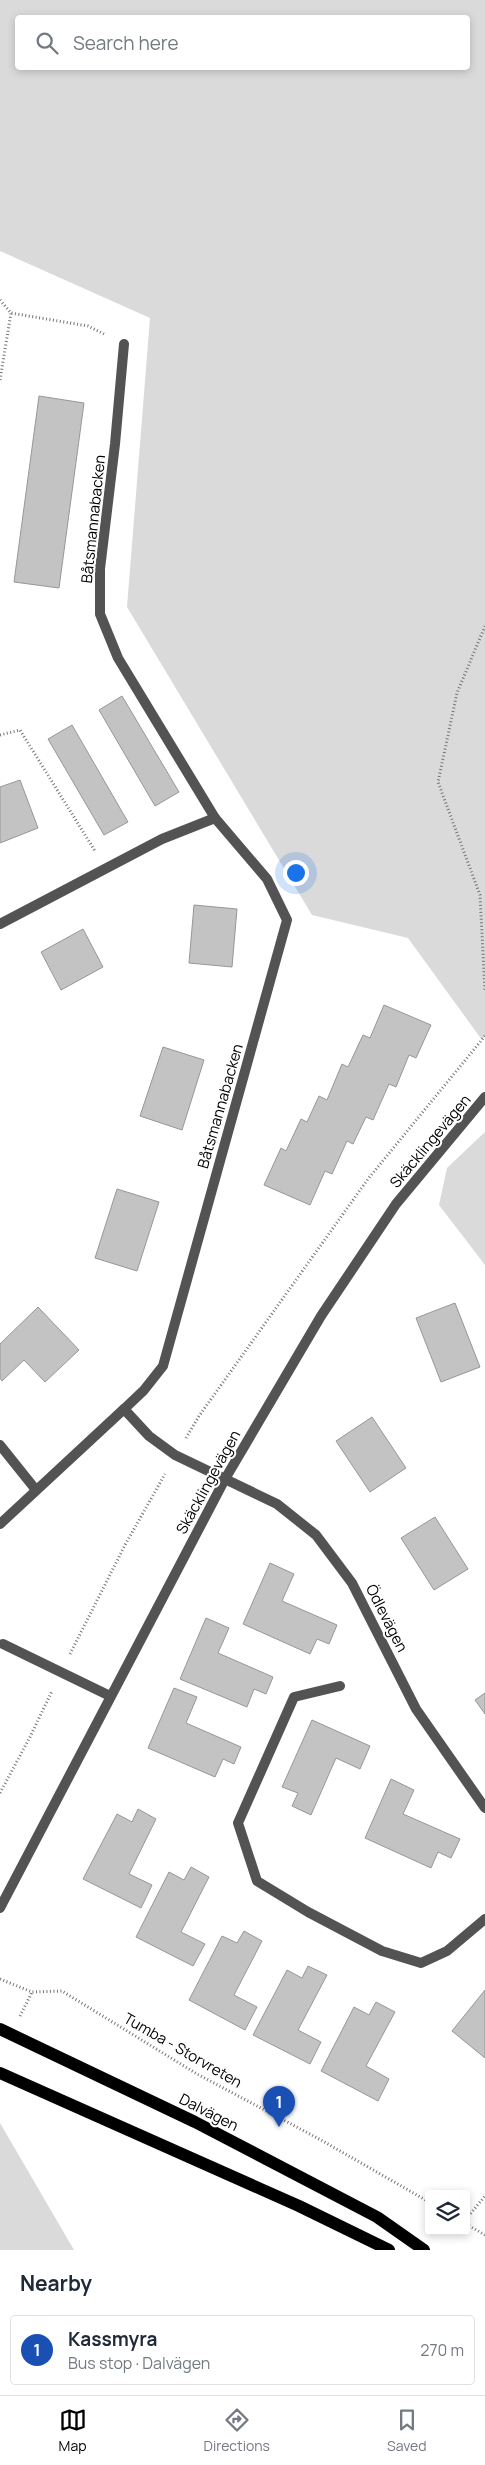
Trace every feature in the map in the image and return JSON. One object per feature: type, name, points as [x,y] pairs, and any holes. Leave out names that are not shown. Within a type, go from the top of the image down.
[{"type":"main road","name":"Dalvägen","points":[[0,2029],[195,2122],[377,2217],[424,2250]]},
{"type":"main road","points":[[0,2073],[300,2206],[389,2250]]},
{"type":"street","name":"Båtsmannabacken","points":[[0,1524],[144,1390],[163,1366],[287,920],[267,879],[215,818],[118,658],[100,614],[100,569],[116,444],[124,344]]},
{"type":"street","points":[[0,924],[162,839],[215,818]]},
{"type":"street","name":"Skäcklingevägen","points":[[0,1908],[225,1479],[321,1316],[396,1204],[485,1097]]},
{"type":"street","name":"Ödlevägen","points":[[124,1409],[149,1436],[175,1455],[277,1504],[316,1535],[352,1583],[416,1709],[485,1808]]},
{"type":"street","points":[[0,1445],[36,1490]]},
{"type":"street","points":[[3,1644],[110,1696]]},
{"type":"street","points":[[340,1686],[294,1697],[238,1823],[257,1881],[308,1912],[382,1952],[421,1963],[447,1951],[485,1920]]},
{"type":"path","points":[[0,300],[11,312],[88,326],[124,344]]},
{"type":"path","points":[[0,380],[11,312]]},
{"type":"path","points":[[485,626],[482,628],[457,693],[438,782],[480,895],[485,992]]},
{"type":"path","points":[[0,734],[20,730],[106,869]]},
{"type":"path","points":[[0,1792],[30,1738],[125,1545],[199,1416],[368,1179],[485,1036]]},
{"type":"path","name":"Tumba - Storvreten","points":[[0,1979],[32,1992],[62,1991],[197,2074],[321,2140],[425,2200]]},
{"type":"path","points":[[470,2214],[485,2196]]},
{"type":"path","points":[[470,2226],[485,2235]]},
{"type":"shaded area","points":[[0,0],[485,0],[485,1036],[482,1040],[408,938],[312,915],[127,607],[150,318],[0,251]]},
{"type":"shaded area","points":[[485,1132],[485,1265],[439,1205],[447,1168]]},
{"type":"shaded area","points":[[0,2123],[74,2250],[0,2250]]},
{"type":"building","points":[[39,396],[84,403],[59,588],[14,582]]},
{"type":"building","points":[[122,696],[179,792],[155,806],[99,710]]},
{"type":"building","points":[[72,725],[128,822],[104,835],[48,739]]},
{"type":"building","points":[[20,780],[38,828],[0,843],[0,787]]},
{"type":"building","points":[[194,905],[237,909],[232,967],[189,963]]},
{"type":"building","points":[[83,929],[103,967],[61,990],[41,952]]},
{"type":"building","points":[[384,1005],[431,1025],[416,1058],[409,1055],[396,1087],[389,1084],[373,1120],[366,1117],[353,1144],[347,1141],[332,1174],[325,1171],[310,1205],[264,1185],[281,1148],[286,1151],[301,1119],[307,1122],[319,1096],[327,1100],[342,1064],[348,1067],[363,1035],[370,1038]]},
{"type":"building","points":[[163,1047],[204,1060],[182,1130],[140,1116]]},
{"type":"building","points":[[117,1189],[159,1202],[137,1271],[95,1258]]},
{"type":"building","points":[[455,1303],[480,1367],[441,1382],[416,1318]]},
{"type":"building","points":[[38,1307],[79,1350],[45,1382],[24,1360],[2,1381],[0,1378],[0,1344]]},
{"type":"building","points":[[372,1417],[406,1468],[370,1492],[336,1441]]},
{"type":"building","points":[[435,1517],[468,1569],[434,1590],[401,1538]]},
{"type":"building","points":[[270,1563],[294,1574],[282,1601],[337,1625],[329,1644],[317,1639],[310,1654],[243,1624]]},
{"type":"building","points":[[206,1618],[229,1628],[218,1653],[273,1677],[266,1694],[254,1689],[247,1707],[180,1679]]},
{"type":"building","points":[[174,1688],[197,1697],[186,1723],[241,1747],[234,1764],[223,1759],[215,1777],[148,1748]]},
{"type":"building","points":[[485,1693],[485,1714],[475,1700]]},
{"type":"building","points":[[312,1720],[370,1746],[360,1769],[336,1758],[311,1815],[292,1806],[298,1793],[282,1787]]},
{"type":"building","points":[[391,1779],[414,1790],[403,1814],[460,1839],[451,1858],[438,1852],[431,1868],[365,1838]]},
{"type":"building","points":[[138,1809],[156,1819],[129,1874],[152,1885],[141,1908],[83,1879],[117,1814],[132,1822]]},
{"type":"building","points":[[191,1867],[209,1877],[181,1932],[205,1944],[193,1966],[136,1937],[169,1872],[184,1880]]},
{"type":"building","points":[[244,1931],[262,1941],[234,1995],[257,2007],[245,2030],[189,2000],[222,1936],[237,1943]]},
{"type":"building","points":[[308,1966],[327,1975],[298,2030],[321,2042],[310,2064],[253,2035],[287,1970],[302,1978]]},
{"type":"building","points":[[485,1990],[485,2058],[452,2031]]},
{"type":"building","points":[[376,2002],[395,2012],[366,2066],[389,2079],[378,2101],[321,2071],[354,2007],[369,2015]]},
{"type":"place","name":"Kassmyra","points":[[279,2127]]}]
